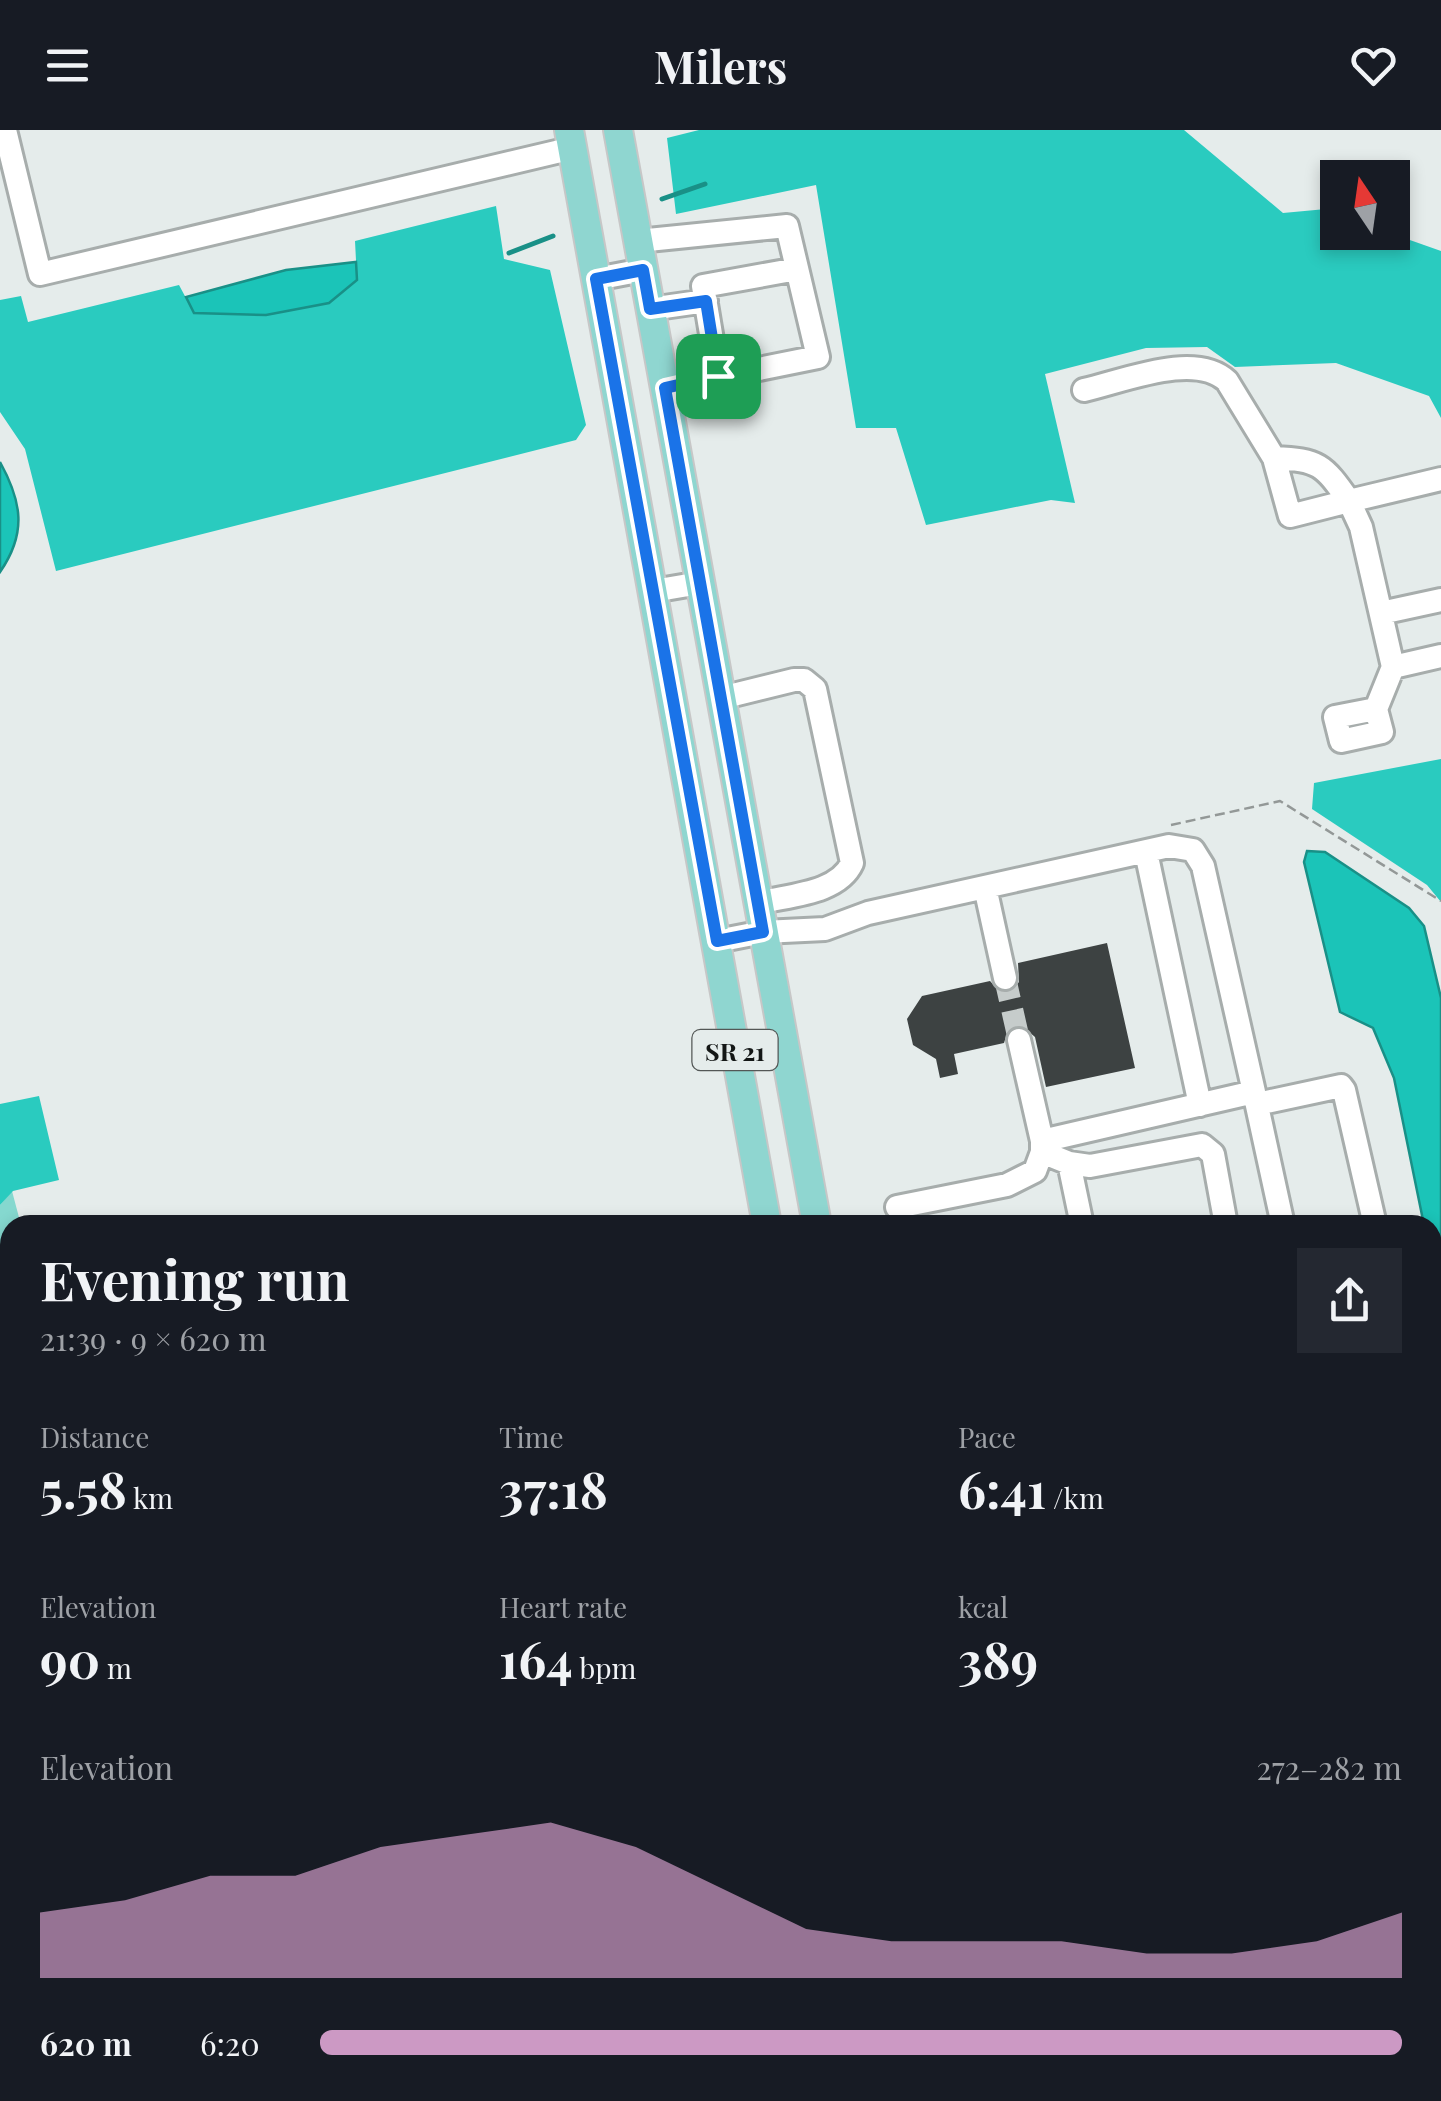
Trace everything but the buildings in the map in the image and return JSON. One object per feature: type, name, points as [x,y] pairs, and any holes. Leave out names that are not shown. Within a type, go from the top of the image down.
[{"type":"main road","name":"SR 21","points":[[624,131],[643,270],[815,1215]]},
{"type":"main road","name":"SR 21","points":[[571,139],[765,1215]]},
{"type":"street","points":[[5,130],[40,274],[571,139]]},
{"type":"street","points":[[638,241],[787,226],[818,357],[665,388]]},
{"type":"street","points":[[715,377],[703,286],[797,269]]},
{"type":"street","points":[[596,279],[643,270]]},
{"type":"street","points":[[650,309],[706,301]]},
{"type":"street","points":[[1084,390],[1187,366],[1216,371],[1227,381],[1274,458],[1290,516],[1441,479]]},
{"type":"street","points":[[1274,458],[1310,460],[1326,468],[1361,527],[1392,667],[1376,708]]},
{"type":"street","points":[[653,592],[700,583]]},
{"type":"street","points":[[1380,613],[1441,600]]},
{"type":"street","points":[[1392,667],[1441,656]]},
{"type":"street","points":[[721,698],[794,680],[804,680],[815,689],[852,863],[844,877],[830,885],[758,903]]},
{"type":"street","points":[[717,941],[763,932],[825,929],[849,918],[1146,852],[1179,846],[1193,850],[1198,856],[1282,1215]]},
{"type":"street","points":[[1146,852],[1200,1106]]},
{"type":"street","points":[[984,888],[1004,978]]},
{"type":"street","points":[[897,1207],[1016,1182],[1035,1170],[1042,1146],[1018,1040]]},
{"type":"street","points":[[1042,1146],[1200,1106],[1341,1086],[1373,1215]]},
{"type":"street","points":[[1042,1146],[1070,1163],[1090,1166],[1202,1145],[1213,1154],[1224,1215]]},
{"type":"street","points":[[1070,1163],[1080,1215]]},
{"type":"path","points":[[1157,829],[1280,801],[1441,901]]},
{"type":"shaded area","points":[[699,130],[1184,130],[1283,213],[1320,210],[1320,250],[1410,250],[1410,240],[1441,251],[1441,418],[1429,396],[1336,363],[1235,367],[1207,347],[1146,348],[1045,374],[1075,503],[1051,500],[926,525],[896,428],[856,428],[816,185],[676,214],[667,138]]},
{"type":"shaded area","points":[[496,206],[504,259],[550,270],[586,425],[576,440],[56,571],[25,449],[0,412],[0,300],[21,296],[28,322],[179,285],[194,313],[329,303],[357,280],[355,241]]},
{"type":"shaded area","points":[[356,262],[357,280],[329,303],[266,315],[194,313],[186,297],[286,270]]},
{"type":"shaded area","points":[[0,462],[17,504],[18,531],[0,572]]},
{"type":"shaded area","points":[[1441,759],[1441,902],[1427,885],[1312,809],[1314,783]]},
{"type":"shaded area","points":[[1307,851],[1325,852],[1409,908],[1424,926],[1441,998],[1441,1215],[1422,1215],[1394,1078],[1373,1028],[1340,1012],[1304,862]]},
{"type":"shaded area","points":[[39,1096],[59,1180],[13,1191],[0,1205],[0,1104]]},
{"type":"shaded area","points":[[12,1191],[18,1215],[0,1215],[0,1205]]},
{"type":"waterway","points":[[662,199],[705,184]]},
{"type":"waterway","points":[[509,253],[553,236]]},
{"type":"tunnel","points":[[1005,978],[1019,1040]]},
{"type":"route","points":[[643,270],[650,309],[706,301],[718,376],[665,388],[763,932],[717,941],[596,279],[643,270]]}]
